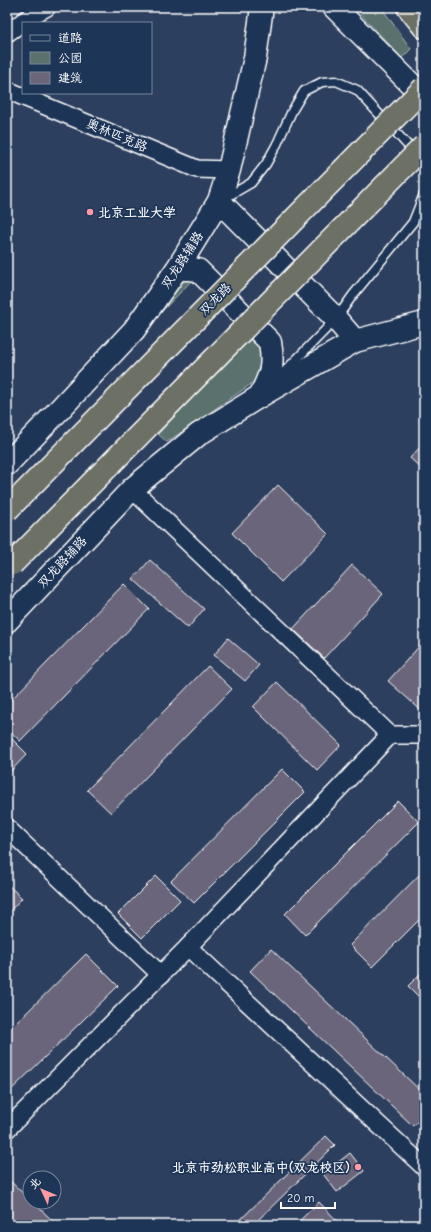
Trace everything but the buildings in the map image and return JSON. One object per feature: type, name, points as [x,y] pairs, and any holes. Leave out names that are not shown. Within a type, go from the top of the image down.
[{"type":"main road","name":"双龙路辅路","points":[[7,464],[134,330],[177,269],[219,202],[229,170],[255,58],[262,7]]},
{"type":"main road","points":[[334,7],[424,97]]},
{"type":"main road","points":[[408,7],[424,27]]},
{"type":"main road","name":"双龙路","points":[[7,510],[424,88]]},
{"type":"main road","points":[[12,564],[424,146]]},
{"type":"main road","points":[[219,202],[336,319],[355,341]]},
{"type":"main road","points":[[177,269],[198,270],[270,342],[273,356],[272,369],[260,396]]},
{"type":"main road","name":"双龙路辅路","points":[[7,621],[132,489],[199,434],[260,396],[355,341],[424,323]]},
{"type":"street","points":[[23,22],[47,7]]},
{"type":"street","points":[[7,33],[22,22]]},
{"type":"street","name":"奥林匹克路","points":[[7,90],[197,169],[229,170]]},
{"type":"street","points":[[132,489],[390,736]]},
{"type":"street","points":[[7,1129],[188,948],[390,736],[424,734]]},
{"type":"street","points":[[7,828],[161,974]]},
{"type":"street","points":[[188,948],[424,1166]]},
{"type":"lane","points":[[219,202],[251,183],[266,164],[292,111],[304,91],[322,82],[336,81],[357,90],[423,162],[424,167]]},
{"type":"lane","points":[[260,396],[336,319],[353,295],[413,222],[424,194]]},
{"type":"green space","points":[[354,7],[381,7],[411,49],[402,58]]},
{"type":"green space","points":[[180,277],[195,277],[121,354]]},
{"type":"green space","points":[[253,332],[264,341],[263,371],[254,382],[167,442],[158,434]]},
{"type":"place","name":"北京工业大学","points":[[90,212]]},
{"type":"place","name":"北京市劲松职业高中(双龙校区)","points":[[358,1167]]}]
